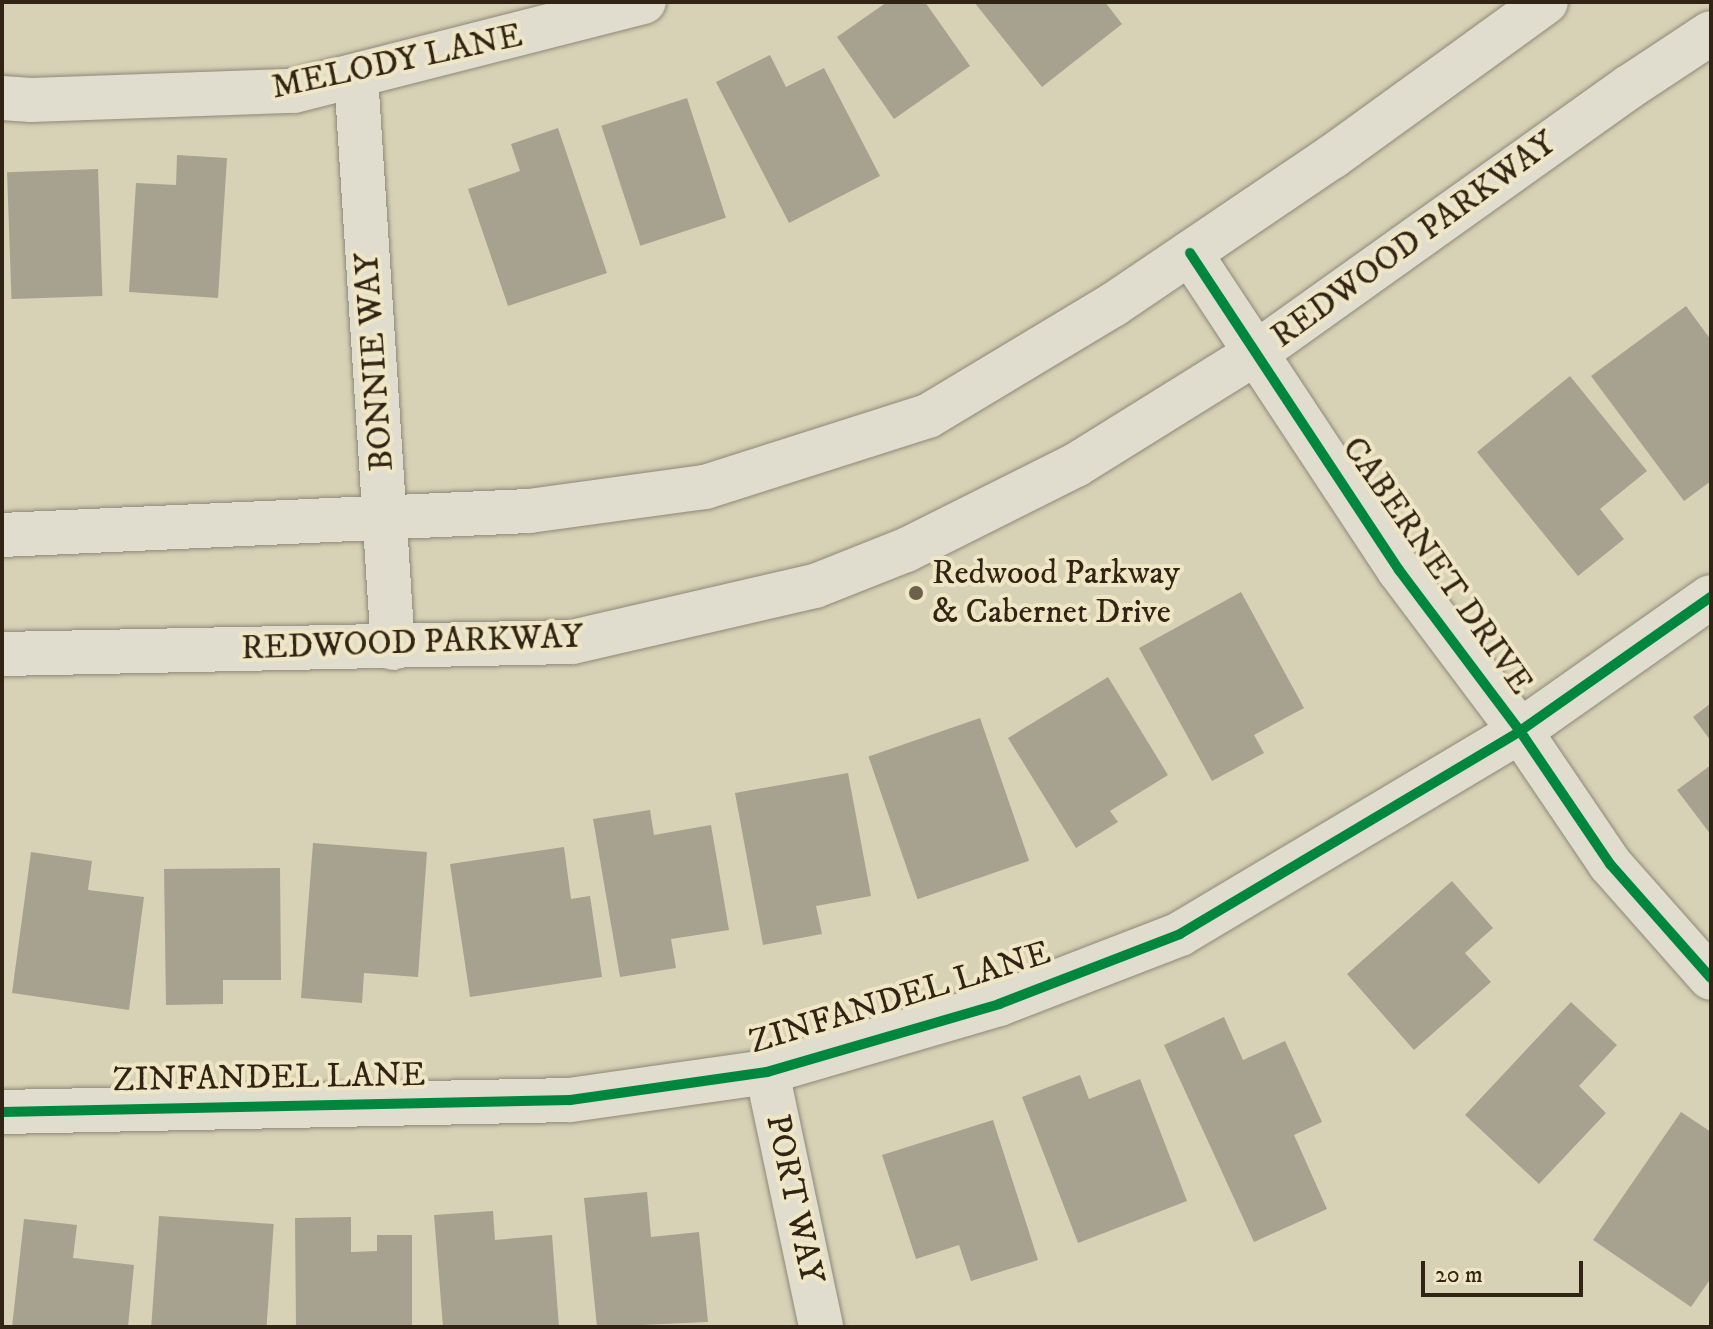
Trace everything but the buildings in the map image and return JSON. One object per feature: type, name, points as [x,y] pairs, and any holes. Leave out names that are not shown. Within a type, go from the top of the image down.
[{"type":"street","name":"MELODY LANE","points":[[2,98],[31,100],[294,91],[644,2]]},
{"type":"street","points":[[2,535],[529,511],[705,487],[928,416],[1113,305],[1332,157],[1546,2]]},
{"type":"street","name":"REDWOOD PARKWAY","points":[[2,654],[572,642],[815,586],[906,550],[1076,465],[1256,353],[1629,87],[1711,33]]},
{"type":"street","name":"BONNIE WAY","points":[[356,76],[393,648]]},
{"type":"street","name":"CABERNET DRIVE","points":[[1190,253],[1399,570],[1520,731],[1610,864],[1711,978]]},
{"type":"street","name":"ZINFANDEL LANE","points":[[2,1112],[570,1100],[767,1072],[999,1004],[1180,934],[1520,731],[1711,597]]},
{"type":"street","name":"PORT WAY","points":[[767,1072],[821,1327]]},
{"type":"cycle path","points":[[1190,253],[1399,570],[1520,731],[1610,864],[1711,978]]},
{"type":"cycle path","points":[[2,1112],[570,1100],[767,1072],[999,1004],[1180,934],[1520,731],[1711,597]]},
{"type":"place","name":"Redwood Parkway & Cabernet Drive","points":[[916,593]]}]
